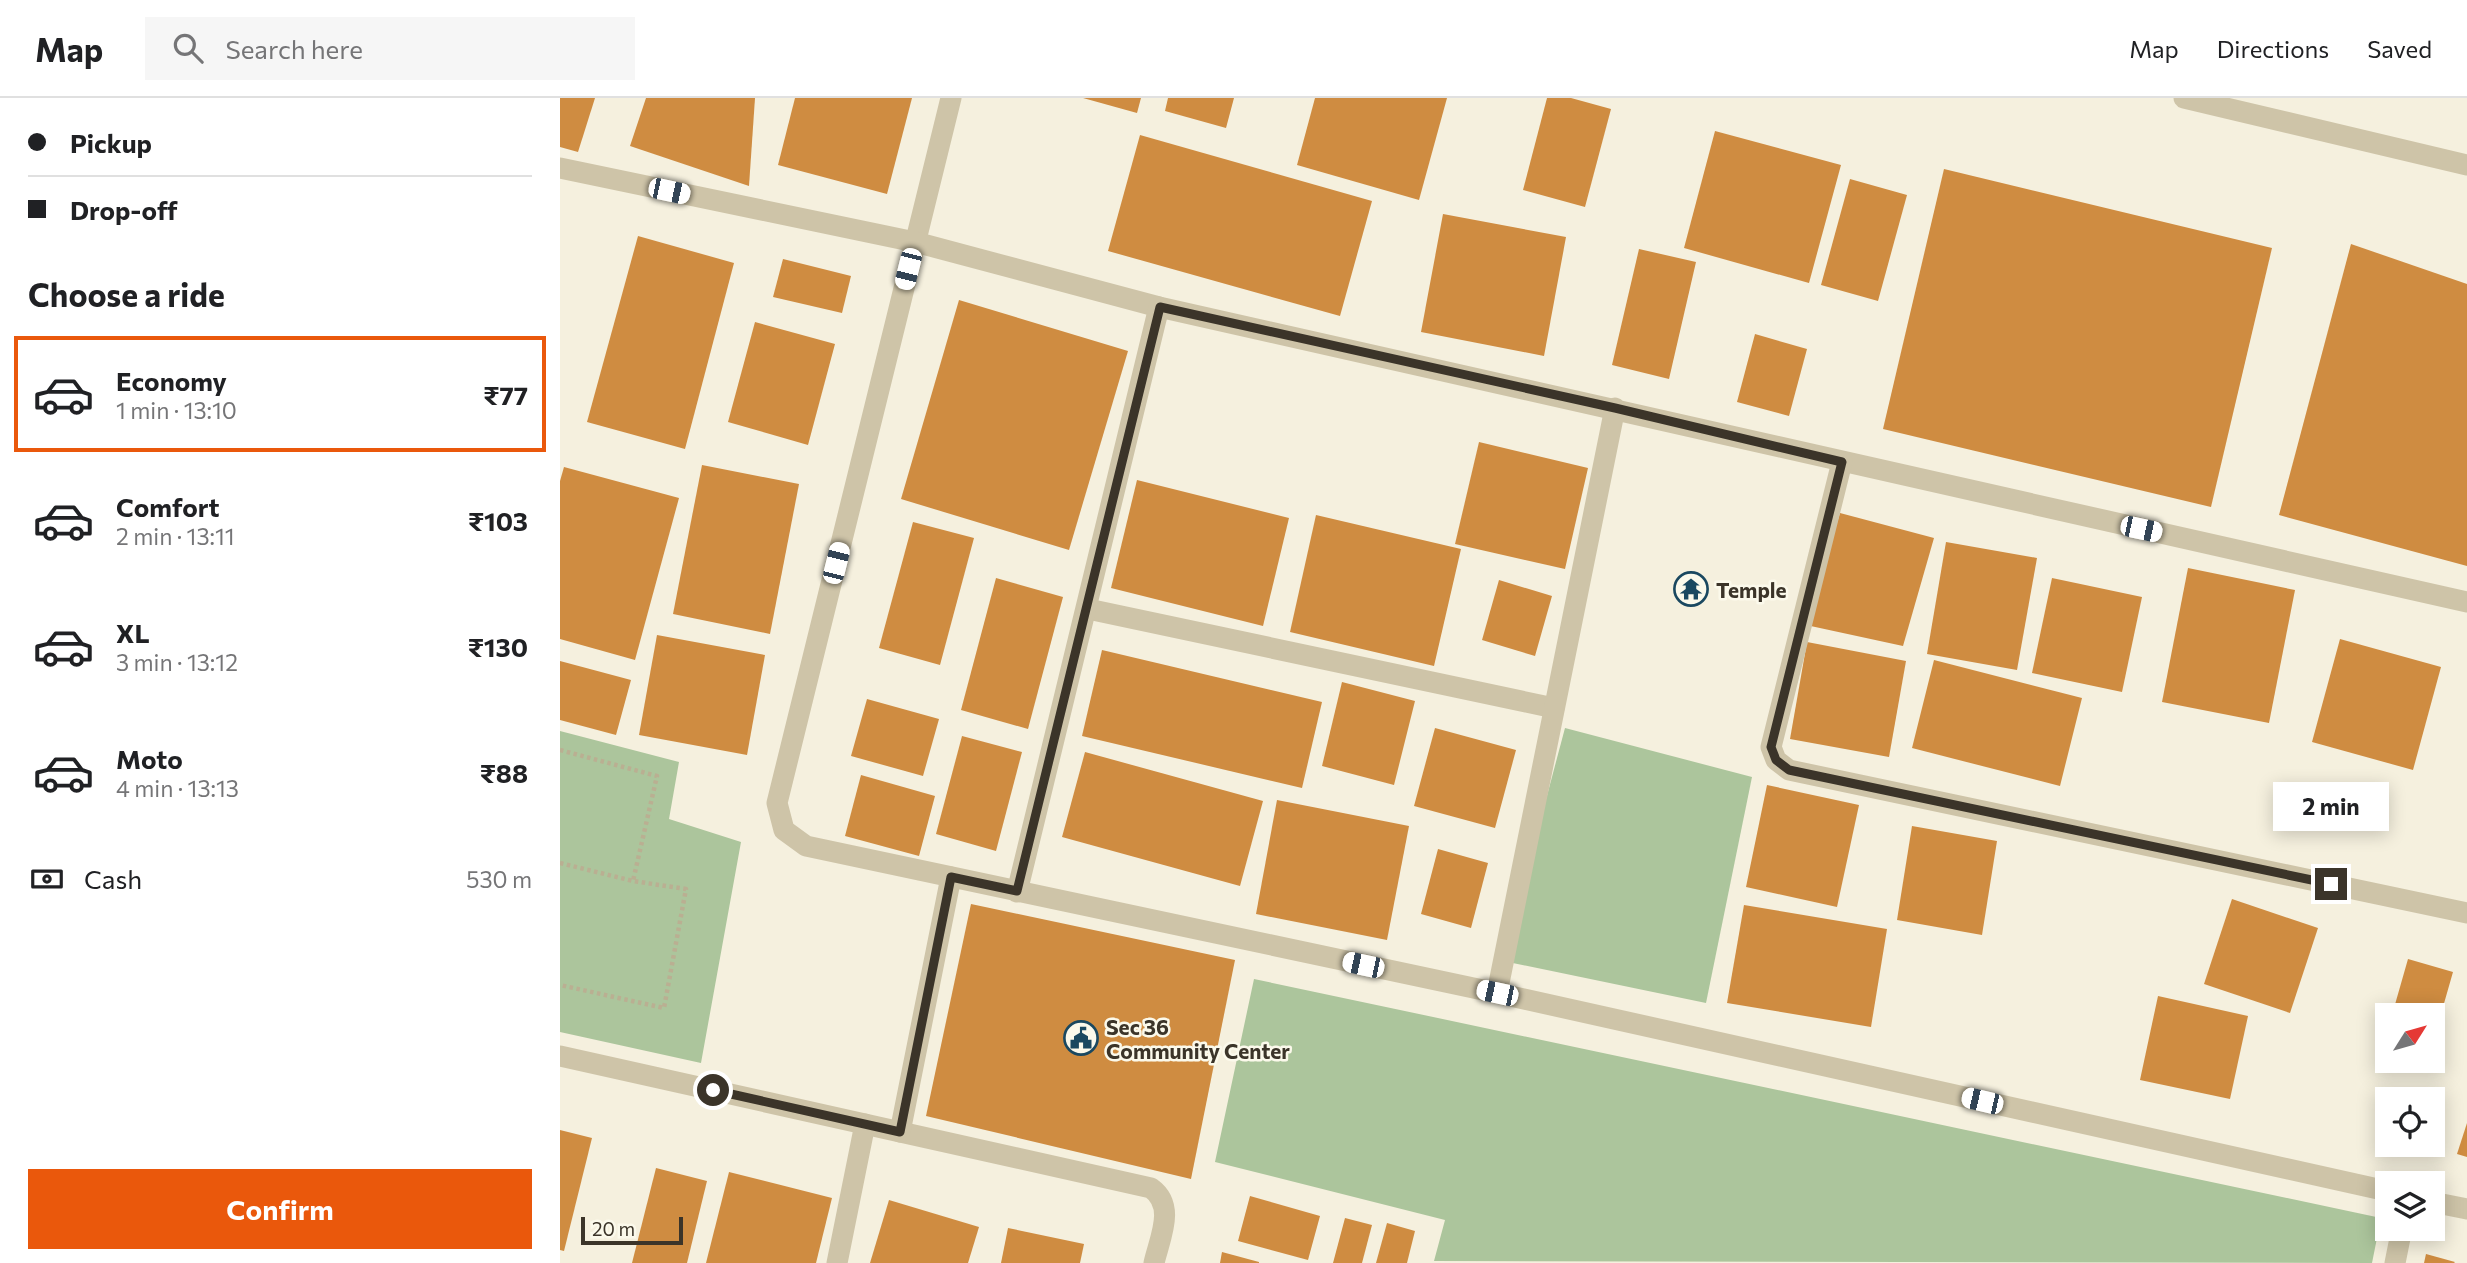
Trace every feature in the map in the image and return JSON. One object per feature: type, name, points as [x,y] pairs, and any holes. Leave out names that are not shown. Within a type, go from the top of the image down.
[{"type":"street","points":[[951,98],[777,803],[784,830],[806,846],[1497,993],[2375,1188]]},
{"type":"street","points":[[2184,98],[2467,165]]},
{"type":"street","points":[[560,168],[915,242],[1160,307],[2467,602]]},
{"type":"street","points":[[1017,891],[1160,307]]},
{"type":"street","points":[[1497,993],[1615,408]]},
{"type":"street","points":[[1842,462],[1771,747],[1776,760],[1789,770],[2467,913]]},
{"type":"street","points":[[1088,609],[1553,708]]},
{"type":"street","points":[[900,1132],[951,877]]},
{"type":"street","points":[[560,1056],[1151,1188],[1162,1196],[1166,1210],[1154,1263]]},
{"type":"street","points":[[836,1263],[865,1124]]},
{"type":"street","points":[[2445,1205],[2467,1209]]},
{"type":"street","points":[[2395,1263],[2399,1241]]},
{"type":"path","points":[[560,750],[657,776],[633,881]]},
{"type":"path","points":[[560,863],[633,881],[686,890],[664,1008],[560,985]]},
{"type":"green space","points":[[1565,728],[1752,777],[1706,1003],[1503,961]]},
{"type":"green space","points":[[560,731],[679,762],[669,819],[741,842],[701,1063],[560,1032]]},
{"type":"green space","points":[[1254,979],[2375,1217],[2376,1241],[2372,1263],[1434,1261],[1445,1220],[1215,1162]]},
{"type":"building","points":[[560,98],[595,98],[578,152],[560,147]]},
{"type":"building","points":[[646,98],[755,98],[749,186],[630,146]]},
{"type":"building","points":[[795,98],[912,98],[887,194],[778,165]]},
{"type":"building","points":[[1083,98],[1141,98],[1137,113]]},
{"type":"building","points":[[1168,98],[1234,98],[1226,128],[1165,111]]},
{"type":"building","points":[[1315,98],[1447,98],[1419,200],[1297,165]]},
{"type":"building","points":[[1547,98],[1571,98],[1611,109],[1585,207],[1523,190]]},
{"type":"building","points":[[1715,131],[1841,165],[1809,283],[1684,248]]},
{"type":"building","points":[[1140,135],[1372,201],[1340,316],[1108,251]]},
{"type":"building","points":[[1944,169],[2272,248],[2211,507],[1883,429]]},
{"type":"building","points":[[1850,179],[1907,195],[1878,301],[1821,285]]},
{"type":"building","points":[[1443,214],[1566,237],[1544,356],[1421,332]]},
{"type":"building","points":[[638,236],[734,263],[685,449],[587,422]]},
{"type":"building","points":[[2351,244],[2467,284],[2467,566],[2279,515]]},
{"type":"building","points":[[1639,249],[1696,262],[1669,379],[1612,365]]},
{"type":"building","points":[[783,259],[851,276],[842,313],[773,297]]},
{"type":"building","points":[[959,300],[1128,351],[1069,550],[901,499]]},
{"type":"building","points":[[755,322],[835,344],[808,445],[728,422]]},
{"type":"building","points":[[1755,334],[1807,349],[1789,416],[1737,402]]},
{"type":"building","points":[[1479,442],[1588,468],[1565,569],[1455,544]]},
{"type":"building","points":[[702,465],[799,484],[770,634],[673,614]]},
{"type":"building","points":[[564,467],[679,498],[635,660],[560,639],[560,481]]},
{"type":"building","points":[[1137,480],[1289,518],[1263,626],[1111,588]]},
{"type":"building","points":[[1840,513],[1934,538],[1903,646],[1806,625]]},
{"type":"building","points":[[1316,515],[1461,549],[1434,666],[1290,632]]},
{"type":"building","points":[[913,522],[974,538],[940,665],[879,648]]},
{"type":"building","points":[[1946,542],[2037,558],[2017,670],[1927,654]]},
{"type":"building","points":[[2188,568],[2295,590],[2269,723],[2162,702]]},
{"type":"building","points":[[996,578],[1063,597],[1028,729],[961,710]]},
{"type":"building","points":[[2052,578],[2142,597],[2122,692],[2032,673]]},
{"type":"building","points":[[1499,580],[1552,596],[1535,656],[1482,640]]},
{"type":"building","points":[[657,635],[765,655],[747,755],[639,735]]},
{"type":"building","points":[[2340,639],[2441,667],[2413,770],[2312,742]]},
{"type":"building","points":[[1807,642],[1906,661],[1889,757],[1790,739]]},
{"type":"building","points":[[1102,650],[1322,702],[1302,788],[1082,736]]},
{"type":"building","points":[[1934,660],[2082,698],[2060,786],[1912,748]]},
{"type":"building","points":[[560,661],[631,680],[616,735],[560,720]]},
{"type":"building","points":[[1342,682],[1415,701],[1394,785],[1322,766]]},
{"type":"building","points":[[867,699],[939,719],[923,776],[851,756]]},
{"type":"building","points":[[1435,728],[1516,750],[1495,828],[1414,806]]},
{"type":"building","points":[[962,736],[1022,752],[996,851],[936,834]]},
{"type":"building","points":[[1085,752],[1263,801],[1240,886],[1062,837]]},
{"type":"building","points":[[861,775],[935,796],[919,856],[845,836]]},
{"type":"building","points":[[1767,785],[1859,805],[1837,907],[1746,887]]},
{"type":"building","points":[[1277,800],[1409,826],[1387,940],[1256,914]]},
{"type":"building","points":[[1912,826],[1997,841],[1982,935],[1897,920]]},
{"type":"building","points":[[1438,849],[1488,863],[1471,928],[1421,914]]},
{"type":"building","points":[[2232,899],[2318,928],[2290,1013],[2204,984]]},
{"type":"building","name":"Sec 36 Community Center","points":[[971,904],[1235,960],[1191,1179],[926,1116]]},
{"type":"building","points":[[1744,905],[1887,929],[1871,1027],[1727,1003]]},
{"type":"building","points":[[2408,959],[2453,972],[2444,1003],[2395,1003]]},
{"type":"building","points":[[2158,996],[2248,1016],[2230,1099],[2140,1080]]},
{"type":"building","points":[[2467,1123],[2467,1157],[2457,1154]]},
{"type":"building","points":[[560,1130],[592,1138],[564,1251],[560,1250]]},
{"type":"building","points":[[656,1168],[707,1181],[687,1263],[632,1263]]},
{"type":"building","points":[[729,1172],[832,1198],[816,1263],[706,1263]]},
{"type":"building","points":[[1250,1196],[1320,1216],[1308,1260],[1238,1241]]},
{"type":"building","points":[[889,1200],[979,1227],[968,1263],[870,1263]]},
{"type":"building","points":[[1345,1218],[1372,1225],[1362,1263],[1333,1263]]},
{"type":"building","points":[[1387,1223],[1415,1231],[1407,1263],[1376,1263]]},
{"type":"building","points":[[1008,1228],[1084,1244],[1080,1263],[1001,1263]]},
{"type":"building","points":[[1222,1252],[1259,1262],[1259,1263],[1220,1263]]},
{"type":"building","points":[[2426,1254],[2455,1262],[2424,1263]]},
{"type":"place","name":"Temple","points":[[1691,589]]},
{"type":"place","name":"Sec 36 Community Center","points":[[1081,1038]]},
{"type":"route","points":[[713,1090],[900,1132],[951,877],[1017,891],[1160,307],[1615,408],[1842,462],[1771,747],[1776,760],[1789,770],[2331,884]]}]
